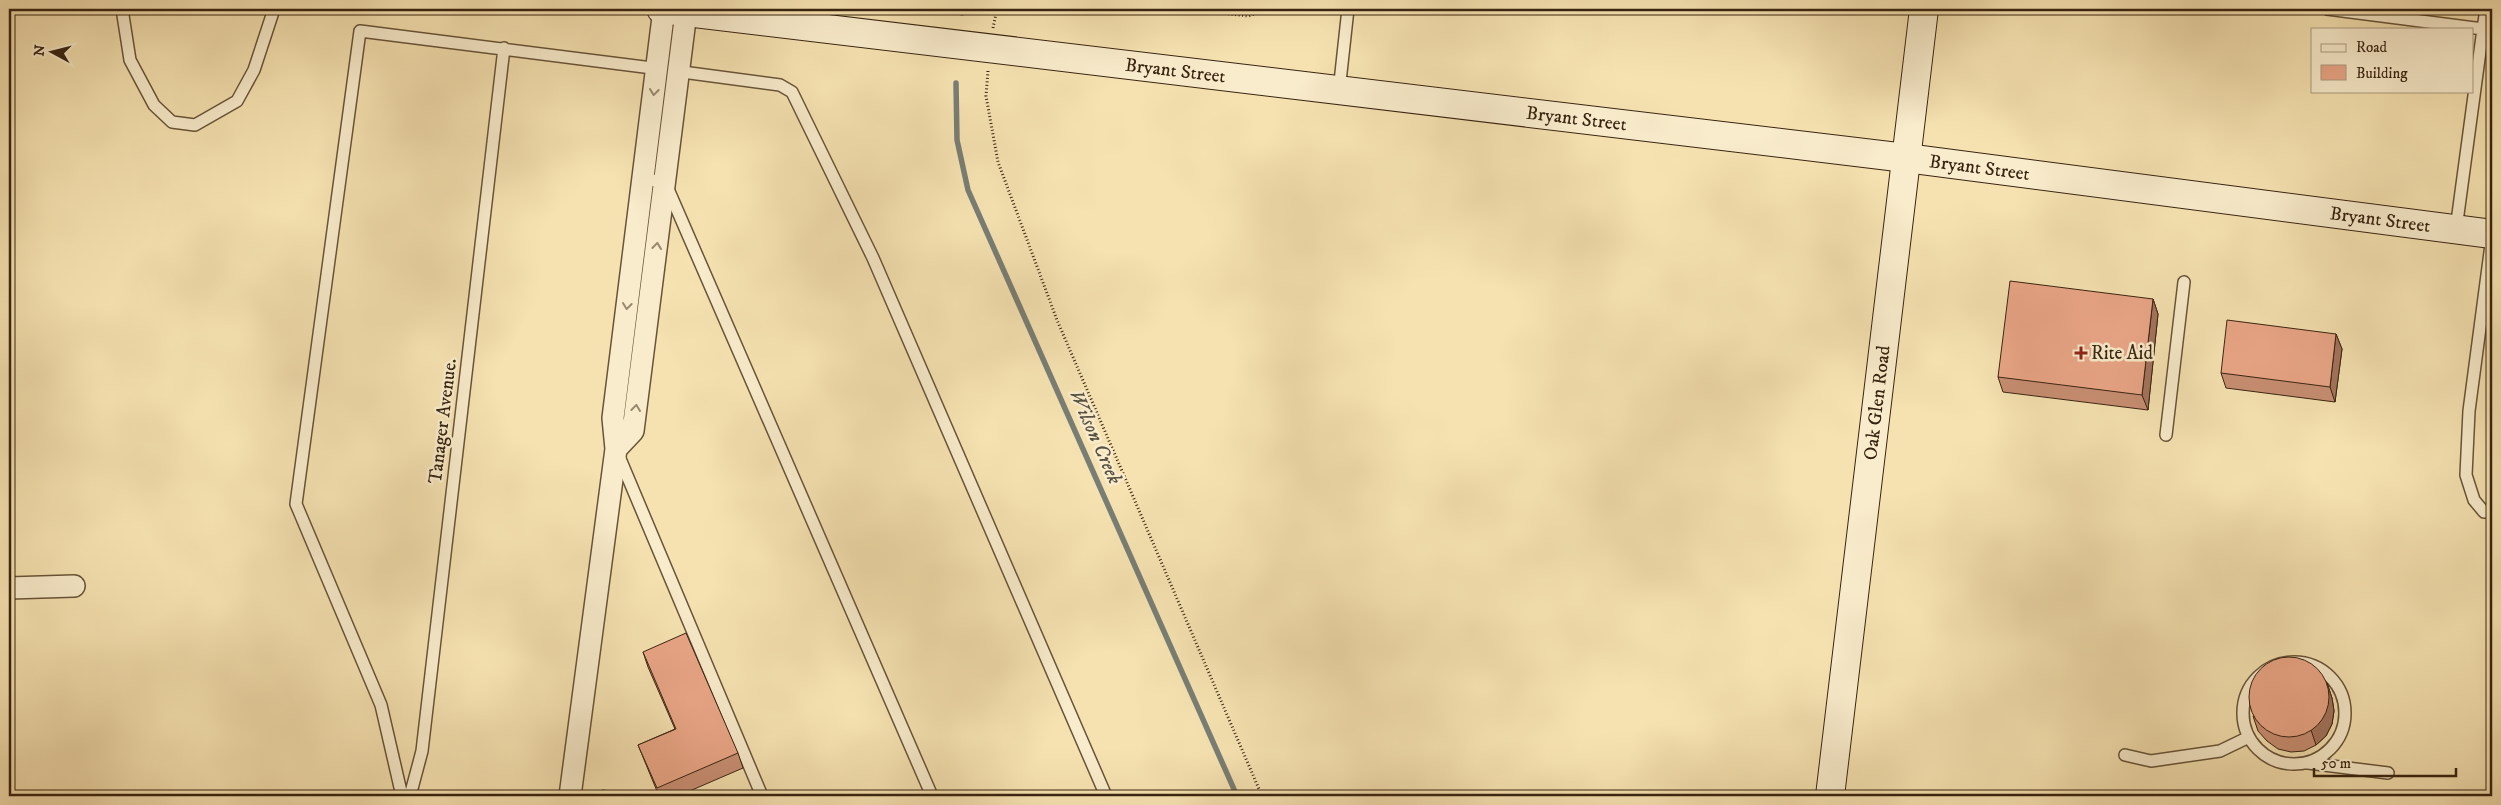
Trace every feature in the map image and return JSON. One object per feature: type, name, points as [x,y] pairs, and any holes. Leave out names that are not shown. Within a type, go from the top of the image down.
[{"type":"main road","name":"Oak Glen Road","points":[[1830,796],[1924,9]]},
{"type":"main road","name":"Bryant Street","points":[[670,10],[1906,158],[2492,235]]},
{"type":"street","points":[[570,796],[616,449],[613,418],[657,69],[670,10]]},
{"type":"street","points":[[616,449],[633,431],[665,182],[678,72],[670,10]]},
{"type":"street","points":[[9,588],[74,586]]},
{"type":"lane","points":[[122,9],[130,60],[154,105],[172,122],[195,125],[237,101],[254,70],[274,9]]},
{"type":"lane","points":[[1339,91],[1348,9]]},
{"type":"lane","points":[[2327,9],[2483,29]]},
{"type":"lane","points":[[2456,229],[2486,9]]},
{"type":"lane","points":[[402,796],[381,705],[296,504],[360,31],[504,48],[780,85],[792,92],[873,258],[1106,796]]},
{"type":"lane","name":"Tanager Avenue.","points":[[410,796],[422,751],[504,48]]},
{"type":"lane","points":[[644,179],[665,182],[932,796]]},
{"type":"lane","points":[[2492,235],[2469,411],[2466,474],[2474,500],[2484,512],[2492,512]]},
{"type":"lane","points":[[2166,435],[2184,282]]},
{"type":"lane","points":[[616,449],[762,796]]},
{"type":"lane","points":[[2305,763],[2321,756],[2334,744],[2342,729],[2345,711],[2341,694],[2332,679],[2318,668],[2302,662],[2286,662],[2271,668],[2258,677],[2248,690],[2244,706],[2244,722],[2249,737],[2259,750],[2272,759],[2287,763],[2305,763],[2388,773]]},
{"type":"lane","points":[[2125,756],[2151,761],[2220,751],[2249,737]]},
{"type":"path","points":[[1183,9],[1249,16],[1267,9]]},
{"type":"path","points":[[989,48],[986,96],[998,162],[1057,320],[1262,796]]},
{"type":"building","name":"Rite Aid","points":[[2010,281],[2153,299],[2142,395],[1998,377]]},
{"type":"building","points":[[2227,320],[2336,334],[2330,387],[2221,373]]},
{"type":"building","points":[[686,633],[738,753],[657,788],[638,745],[676,729],[643,652]]},
{"type":"building","points":[[2289,657],[2304,660],[2317,669],[2326,682],[2329,697],[2326,712],[2317,725],[2304,734],[2289,737],[2274,734],[2261,725],[2252,712],[2249,697],[2252,682],[2261,669],[2274,660]]},
{"type":"building","points":[[602,790],[663,796],[602,796]]},
{"type":"waterway","name":"Wilson Creek","points":[[956,83],[957,140],[968,190],[1237,796]]},
{"type":"place","name":"Rite Aid","points":[[2081,353]]}]
